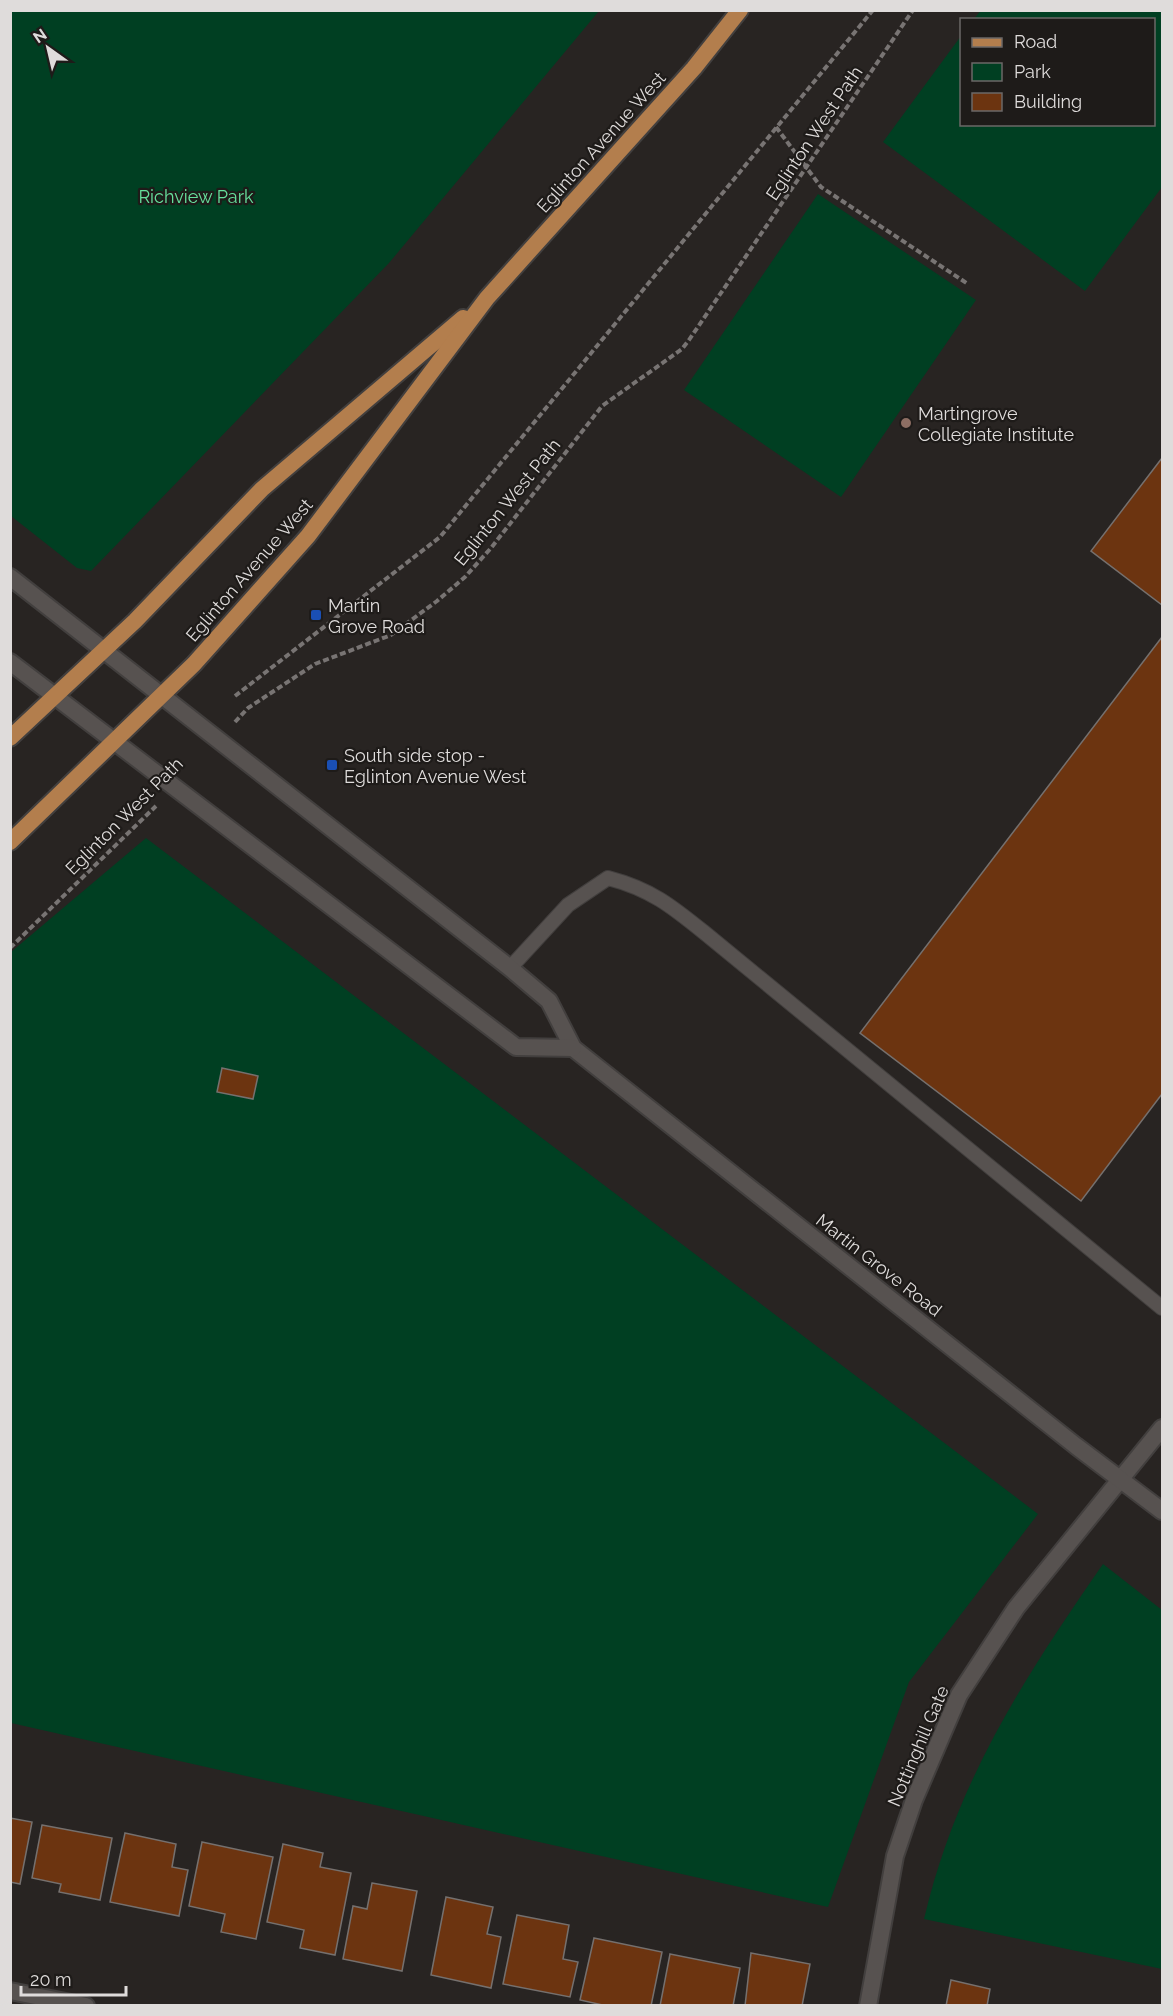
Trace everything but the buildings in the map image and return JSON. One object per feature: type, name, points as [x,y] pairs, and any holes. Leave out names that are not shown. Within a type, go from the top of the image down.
[{"type":"main road","name":"Eglinton Avenue West","points":[[10,842],[194,664],[308,536],[487,298],[694,68],[740,10]]},
{"type":"main road","name":"Eglinton Avenue West","points":[[10,738],[104,650],[262,489],[487,298]]},
{"type":"main road","name":"Martin Grove Road","points":[[10,577],[510,968],[549,1001],[573,1048],[1076,1446],[1162,1511]]},
{"type":"main road","points":[[10,662],[516,1047],[573,1048]]},
{"type":"main road","name":"Nottinghill Gate","points":[[868,2006],[895,1856],[914,1800],[959,1695],[1016,1608],[1162,1428]]},
{"type":"main road","points":[[10,1991],[86,2006]]},
{"type":"lane","points":[[510,968],[568,905],[608,878],[638,886],[670,905],[711,938],[1162,1308]]},
{"type":"path","points":[[235,696],[440,537],[873,10]]},
{"type":"path","name":"Eglinton West Path","points":[[217,741],[248,708],[273,690],[315,664],[391,635],[465,577],[602,406],[682,349],[913,10]]},
{"type":"path","points":[[776,127],[821,187],[968,284]]},
{"type":"path","name":"Eglinton West Path","points":[[10,948],[174,786]]},
{"type":"green space","points":[[981,10],[1162,11],[1162,187],[1085,291],[883,142],[960,37],[960,126],[1155,126],[1155,18],[975,18]]},
{"type":"green space","name":"Richview Park","points":[[10,11],[599,11],[389,263],[91,571],[77,568],[11,516]]},
{"type":"green space","points":[[818,194],[976,300],[841,497],[684,390]]},
{"type":"green space","points":[[146,838],[1038,1514],[909,1682],[828,1907],[11,1723],[11,952]]},
{"type":"green space","points":[[1103,1564],[1162,1610],[1162,1969],[924,1919],[954,1822],[996,1733],[1046,1648]]},
{"type":"place","name":"Martingrove Collegiate Institute","points":[[906,423]]},
{"type":"place","name":"Martin Grove Road","points":[[316,615]]},
{"type":"place","name":"South side stop - Eglinton Avenue West","points":[[332,765]]}]
